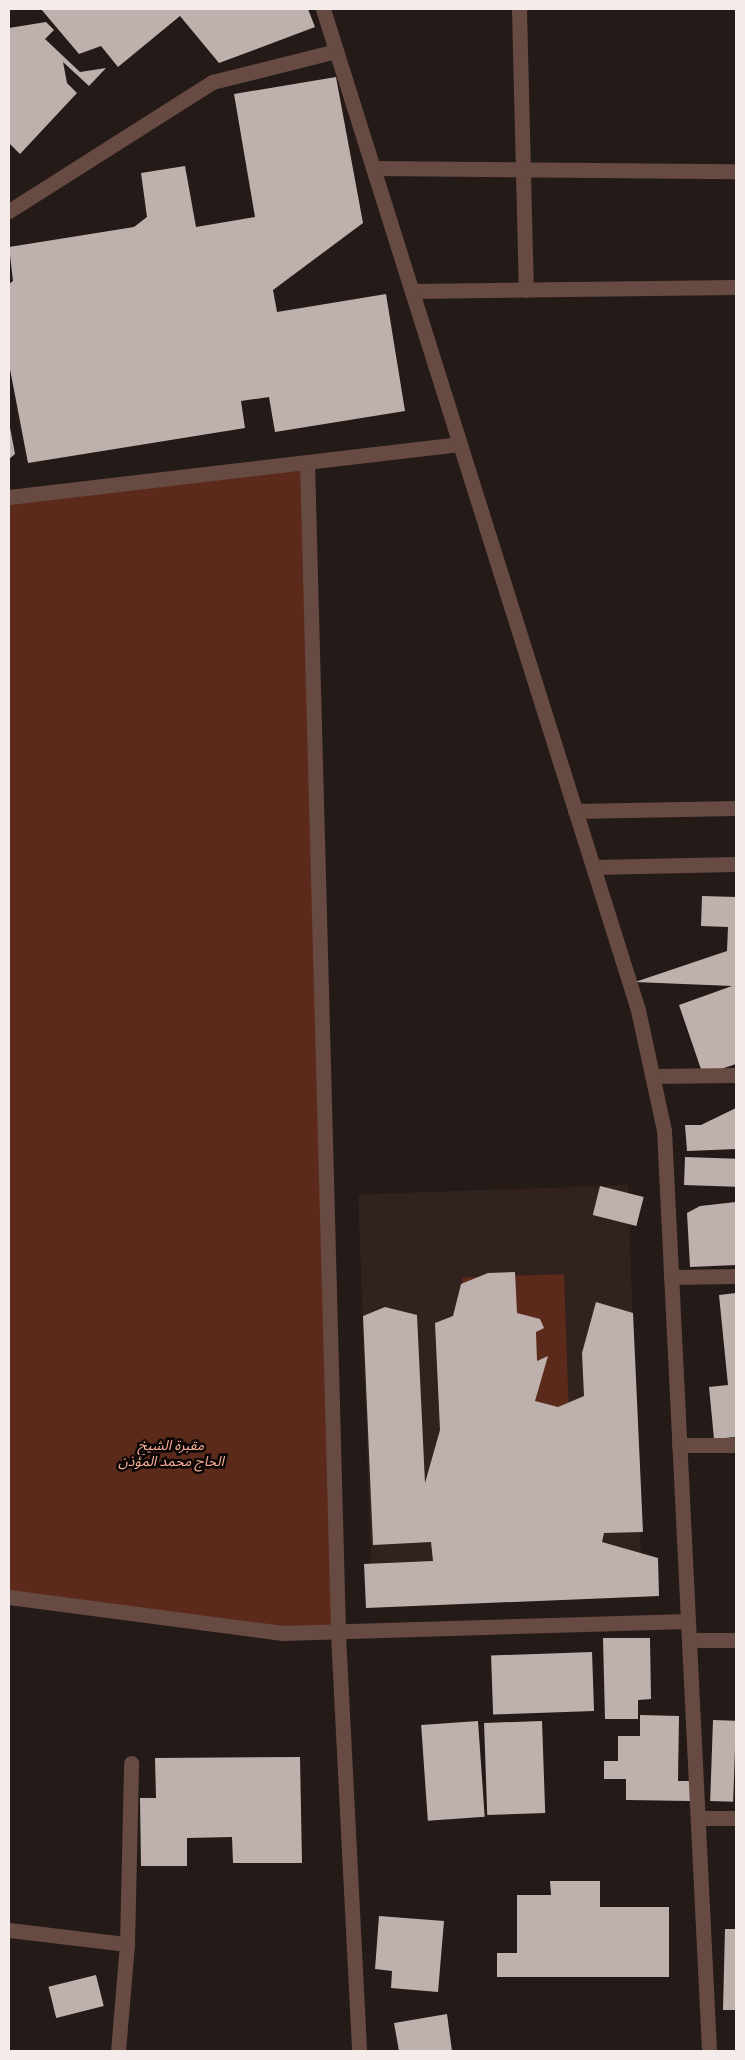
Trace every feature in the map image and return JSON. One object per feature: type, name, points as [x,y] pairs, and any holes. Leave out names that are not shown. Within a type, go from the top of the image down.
[{"type":"street","points":[[323,9],[638,1010],[664,1130],[709,2051]]},
{"type":"street","points":[[519,9],[526,290]]},
{"type":"street","points":[[9,211],[212,82],[336,51]]},
{"type":"street","points":[[373,168],[736,171]]},
{"type":"street","points":[[412,291],[736,287]]},
{"type":"street","points":[[9,497],[460,444]]},
{"type":"street","points":[[307,462],[338,1634],[359,2051]]},
{"type":"street","points":[[575,810],[736,808]]},
{"type":"street","points":[[593,867],[736,864]]},
{"type":"street","points":[[652,1076],[736,1074]]},
{"type":"street","points":[[671,1277],[736,1276]]},
{"type":"street","points":[[679,1445],[736,1445]]},
{"type":"street","points":[[9,1597],[283,1633],[338,1634],[688,1621]]},
{"type":"street","points":[[689,1640],[736,1640]]},
{"type":"street","points":[[118,2051],[127,1944],[131,1763]]},
{"type":"street","points":[[698,1818],[736,1818]]},
{"type":"street","points":[[9,1930],[127,1944]]},
{"type":"shaded area","points":[[628,1185],[642,1595],[372,1604],[358,1194]]},
{"type":"green space","name":"مقبرة الشيخ الحاج محمد المؤذن","points":[[307,462],[338,1634],[9,1597],[9,497]]},
{"type":"green space","points":[[564,1274],[570,1453],[468,1456],[462,1278]]},
{"type":"building","points":[[41,9],[308,9],[315,27],[219,63],[180,16],[118,67],[101,46],[79,54]]},
{"type":"building","points":[[46,22],[54,30],[45,39],[80,72],[106,68],[89,86],[63,62],[67,83],[77,93],[20,154],[9,143],[9,28]]},
{"type":"building","points":[[336,77],[363,223],[273,290],[277,312],[386,294],[405,411],[275,432],[269,397],[241,401],[245,428],[28,463],[9,364],[9,284],[13,281],[9,247],[134,227],[147,217],[141,173],[185,166],[196,227],[255,217],[234,94]]},
{"type":"building","points":[[9,422],[15,454],[9,459]]},
{"type":"building","points":[[702,896],[736,897],[736,1064],[703,1075],[679,1005],[732,986],[635,982],[727,951],[728,927],[701,926]]},
{"type":"building","points":[[736,1108],[736,1149],[687,1151],[685,1125],[701,1125]]},
{"type":"building","points":[[685,1157],[736,1159],[735,1187],[684,1185]]},
{"type":"building","points":[[600,1186],[644,1197],[636,1226],[593,1215]]},
{"type":"building","points":[[736,1202],[736,1265],[690,1267],[687,1213],[700,1206]]},
{"type":"building","points":[[515,1272],[517,1313],[540,1319],[544,1328],[536,1332],[537,1361],[548,1356],[535,1401],[558,1407],[584,1396],[582,1353],[596,1302],[633,1313],[643,1532],[604,1533],[602,1542],[658,1558],[659,1596],[366,1608],[364,1564],[433,1561],[431,1542],[373,1545],[363,1316],[385,1307],[417,1315],[425,1483],[440,1430],[435,1323],[453,1316],[461,1284],[488,1273]]},
{"type":"building","points":[[736,1293],[736,1437],[714,1439],[709,1387],[728,1385],[719,1295]]},
{"type":"building","points":[[603,1638],[650,1638],[651,1699],[638,1700],[638,1719],[605,1719]]},
{"type":"building","points":[[592,1652],[594,1711],[493,1714],[491,1656]]},
{"type":"building","points":[[640,1715],[679,1716],[678,1781],[690,1781],[690,1801],[626,1800],[626,1779],[604,1779],[604,1761],[618,1761],[618,1736],[640,1736]]},
{"type":"building","points":[[713,1720],[736,1721],[733,1802],[710,1801]]},
{"type":"building","points":[[478,1721],[485,1817],[428,1821],[421,1725]]},
{"type":"building","points":[[542,1721],[545,1813],[487,1815],[484,1723]]},
{"type":"building","points":[[300,1757],[302,1863],[233,1863],[232,1837],[187,1838],[187,1866],[141,1866],[140,1798],[156,1798],[155,1758]]},
{"type":"building","points":[[550,1881],[600,1881],[600,1907],[669,1907],[669,1977],[497,1977],[497,1953],[517,1953],[517,1895],[551,1895]]},
{"type":"building","points":[[379,1916],[444,1921],[438,1992],[391,1988],[392,1971],[375,1969]]},
{"type":"building","points":[[725,1929],[736,1929],[736,2010],[723,2010]]},
{"type":"building","points":[[96,1975],[104,2006],[56,2018],[48,1987]]},
{"type":"building","points":[[447,2014],[452,2051],[399,2051],[394,2023]]}]
